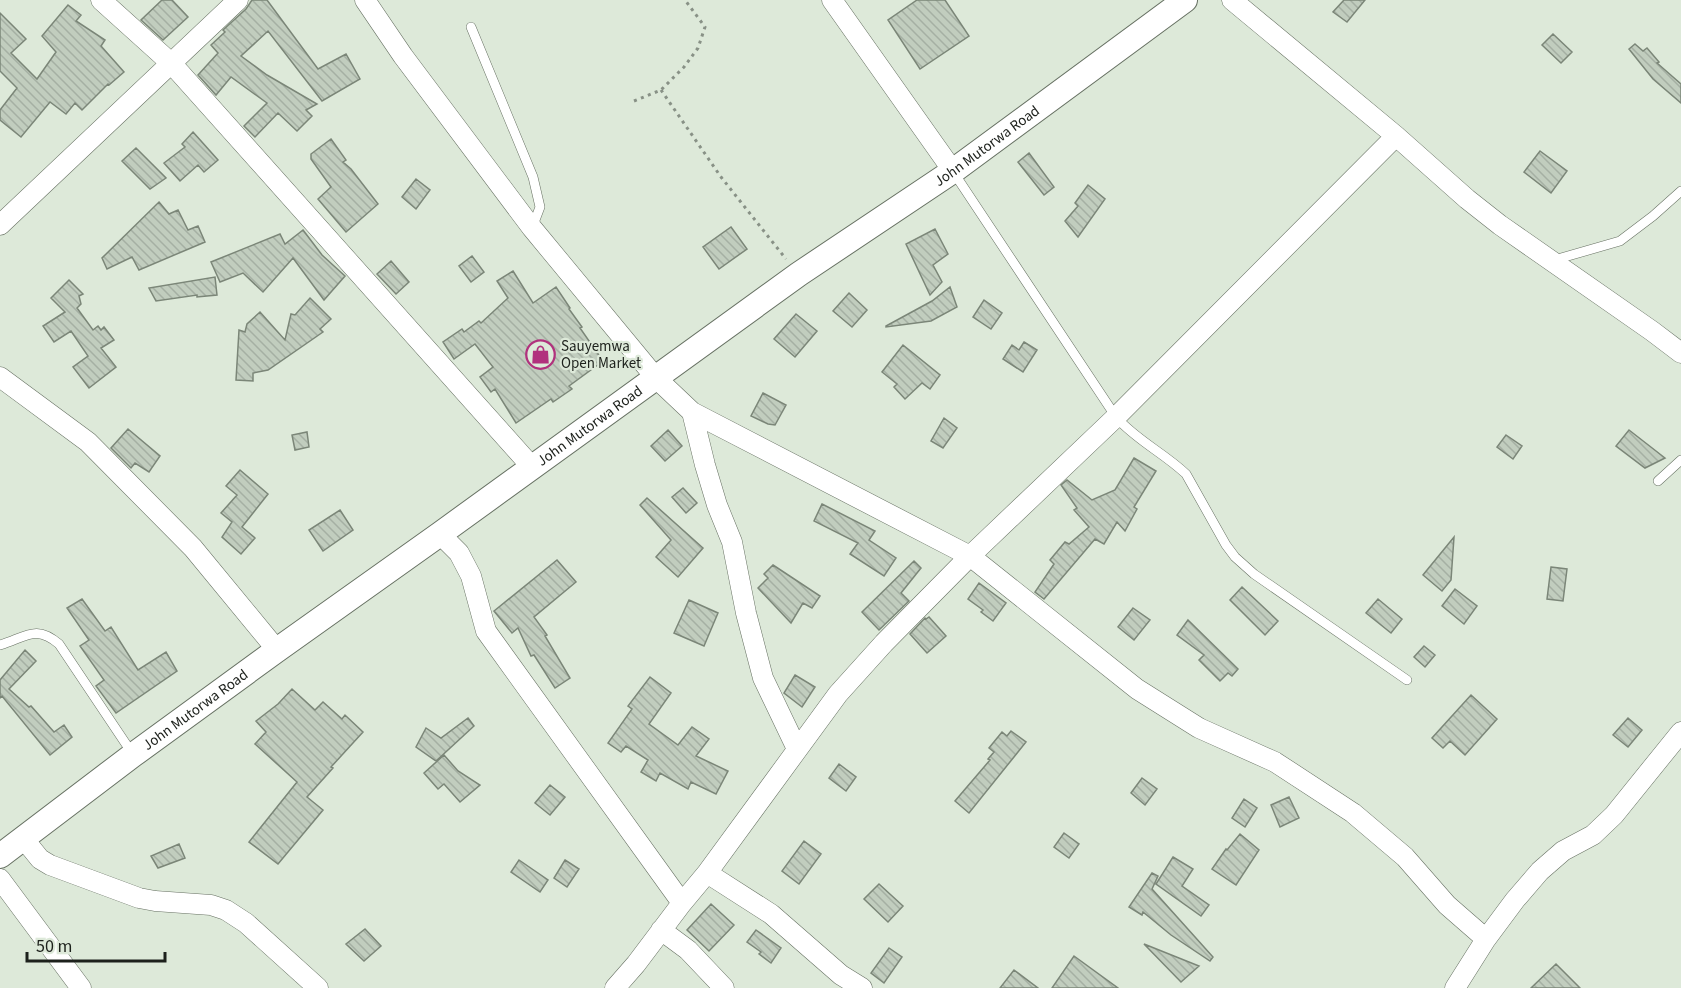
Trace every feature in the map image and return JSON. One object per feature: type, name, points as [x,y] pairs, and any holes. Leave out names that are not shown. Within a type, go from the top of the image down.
[{"type":"street","points":[[101,0],[172,64],[532,467]]},
{"type":"street","points":[[0,225],[238,0]]},
{"type":"street","points":[[365,0],[403,56],[532,228],[656,378],[692,412],[970,556],[1137,689],[1199,728],[1275,762],[1353,813],[1405,858],[1447,905],[1486,939]]},
{"type":"street","points":[[832,0],[953,171]]},
{"type":"street","name":"John Mutorwa Road","points":[[0,856],[133,754],[799,274],[953,171],[1185,0]]},
{"type":"street","points":[[1232,0],[1500,225],[1681,353]]},
{"type":"street","points":[[615,988],[707,873],[846,686],[884,643],[970,556],[1116,417],[1396,136]]},
{"type":"street","points":[[0,377],[88,442],[193,548],[277,650]]},
{"type":"street","points":[[692,412],[717,505],[732,542],[762,678],[797,749]]},
{"type":"street","points":[[440,534],[459,554],[471,576],[486,631],[682,903]]},
{"type":"street","points":[[1455,988],[1486,939],[1540,871],[1563,851],[1593,835],[1614,815],[1681,732]]},
{"type":"street","points":[[23,838],[40,859],[50,865],[122,893],[155,901],[211,905],[226,910],[246,923],[318,988]]},
{"type":"street","points":[[707,873],[771,914],[841,975],[862,988]]},
{"type":"street","points":[[0,879],[81,988]]},
{"type":"street","points":[[661,930],[688,950],[724,988]]},
{"type":"lane","points":[[471,27],[533,177],[540,207],[532,228]]},
{"type":"lane","points":[[953,171],[1116,417],[1132,433],[1186,474],[1226,545],[1235,556],[1254,574],[1407,680]]},
{"type":"lane","points":[[1552,261],[1620,241],[1681,191]]},
{"type":"lane","points":[[1658,481],[1681,460]]},
{"type":"lane","points":[[0,645],[36,632],[49,636],[59,644],[133,754]]},
{"type":"path","points":[[634,101],[660,90],[684,67],[698,48],[705,27],[685,0]]},
{"type":"path","points":[[660,90],[721,177],[799,274]]},
{"type":"building","points":[[162,0],[172,0],[188,17],[163,40],[141,20]]},
{"type":"building","points":[[252,0],[267,0],[318,69],[346,54],[360,79],[322,101],[268,31],[241,56],[267,75],[317,104],[306,110],[312,116],[297,131],[278,113],[255,137],[244,126],[267,103],[231,77],[216,95],[198,75],[218,53],[211,45]]},
{"type":"building","points":[[917,0],[945,0],[969,36],[920,69],[888,20]]},
{"type":"building","points":[[1344,0],[1365,0],[1347,22],[1333,12]]},
{"type":"building","points":[[68,5],[81,15],[76,21],[105,40],[101,46],[124,72],[108,84],[82,110],[75,103],[66,114],[50,102],[21,137],[0,120],[0,110],[17,88],[0,71],[0,13],[26,39],[11,53],[37,79],[56,52],[42,36]]},
{"type":"building","points":[[1553,34],[1572,52],[1561,63],[1542,45]]},
{"type":"building","points":[[1635,44],[1643,51],[1647,48],[1659,62],[1657,63],[1681,84],[1681,103],[1653,79],[1629,49]]},
{"type":"building","points":[[193,132],[218,160],[204,172],[198,165],[180,181],[164,163],[185,147],[182,144]]},
{"type":"building","points":[[331,139],[346,160],[343,162],[378,204],[346,232],[318,199],[331,187],[311,159],[311,154]]},
{"type":"building","points":[[136,148],[166,178],[150,189],[122,161]]},
{"type":"building","points":[[1540,151],[1567,171],[1551,193],[1524,172]]},
{"type":"building","points":[[1029,153],[1054,187],[1044,195],[1018,162]]},
{"type":"building","points":[[416,179],[430,190],[416,209],[402,197]]},
{"type":"building","points":[[1088,185],[1105,199],[1078,237],[1065,221],[1078,206],[1075,203]]},
{"type":"building","points":[[159,202],[169,214],[178,210],[188,230],[198,226],[205,242],[139,270],[132,257],[107,269],[102,258]]},
{"type":"building","points":[[731,227],[747,249],[719,269],[703,247]]},
{"type":"building","points":[[935,229],[948,254],[933,265],[942,282],[930,295],[906,244]]},
{"type":"building","points":[[303,230],[322,255],[345,276],[324,300],[293,258],[263,292],[243,273],[220,282],[211,262],[280,234],[285,244]]},
{"type":"building","points":[[472,256],[484,272],[471,282],[459,266]]},
{"type":"building","points":[[391,261],[409,282],[396,294],[377,274]]},
{"type":"building","name":"Sauyemwa Open Market","points":[[513,271],[533,303],[556,287],[603,361],[569,386],[572,389],[553,402],[551,399],[516,423],[495,389],[491,392],[480,377],[493,367],[475,344],[454,359],[443,342],[462,329],[464,332],[479,321],[481,323],[508,298],[497,281]]},
{"type":"building","points":[[215,277],[217,295],[197,297],[197,295],[156,301],[149,288]]},
{"type":"building","points":[[69,280],[83,294],[79,296],[81,304],[77,308],[93,330],[98,326],[101,330],[104,327],[114,340],[101,348],[116,367],[89,388],[73,367],[88,356],[71,331],[54,342],[43,326],[65,312],[51,298]]},
{"type":"building","points":[[950,287],[957,307],[931,321],[886,327],[932,301]]},
{"type":"building","points":[[849,293],[867,310],[852,327],[833,311]]},
{"type":"building","points":[[310,298],[331,319],[320,329],[323,332],[268,370],[253,373],[253,381],[236,380],[239,330],[245,332],[247,324],[260,312],[285,340],[291,314],[295,315]]},
{"type":"building","points":[[984,300],[1002,313],[991,329],[973,317]]},
{"type":"building","points":[[796,314],[817,331],[795,357],[774,339]]},
{"type":"building","points":[[1024,342],[1037,350],[1023,372],[1003,359],[1012,345],[1019,350]]},
{"type":"building","points":[[903,345],[940,375],[930,389],[922,383],[905,399],[894,387],[897,384],[882,372]]},
{"type":"building","points":[[763,393],[786,405],[775,425],[751,416]]},
{"type":"building","points":[[944,418],[957,428],[943,448],[931,441]]},
{"type":"building","points":[[128,429],[160,456],[149,472],[135,463],[131,468],[111,448]]},
{"type":"building","points":[[668,430],[682,446],[665,461],[651,446]]},
{"type":"building","points":[[1629,430],[1665,458],[1645,468],[1616,446]]},
{"type":"building","points":[[307,432],[309,447],[295,450],[292,435]]},
{"type":"building","points":[[1506,435],[1522,446],[1513,459],[1497,447]]},
{"type":"building","points":[[1134,458],[1156,471],[1134,507],[1137,509],[1125,531],[1117,522],[1104,544],[1095,539],[1044,599],[1035,592],[1054,564],[1050,560],[1065,542],[1069,544],[1089,527],[1074,510],[1077,508],[1061,485],[1067,480],[1092,500],[1115,490]]},
{"type":"building","points":[[240,470],[268,494],[242,527],[255,538],[241,554],[222,537],[232,522],[221,513],[237,495],[226,486]]},
{"type":"building","points":[[683,488],[697,503],[686,513],[672,497]]},
{"type":"building","points":[[647,498],[703,548],[678,577],[656,557],[671,540],[640,505]]},
{"type":"building","points":[[822,504],[875,531],[869,540],[896,558],[884,576],[850,554],[858,543],[814,521]]},
{"type":"building","points":[[340,510],[353,530],[323,551],[309,530]]},
{"type":"building","points":[[1454,537],[1451,580],[1442,591],[1423,575]]},
{"type":"building","points":[[557,560],[576,582],[534,617],[547,635],[545,636],[570,678],[555,688],[534,655],[531,656],[518,628],[512,633],[494,611]]},
{"type":"building","points":[[914,561],[921,568],[901,593],[909,601],[879,630],[862,612]]},
{"type":"building","points":[[773,565],[820,596],[812,608],[803,603],[791,623],[758,588],[768,578],[764,574]]},
{"type":"building","points":[[1551,567],[1567,569],[1563,601],[1547,599]]},
{"type":"building","points":[[979,583],[1006,603],[993,621],[968,599]]},
{"type":"building","points":[[1242,587],[1278,621],[1265,635],[1230,600]]},
{"type":"building","points":[[1455,589],[1477,606],[1464,624],[1442,606]]},
{"type":"building","points":[[82,599],[105,631],[111,627],[138,670],[166,652],[177,671],[116,713],[96,686],[104,680],[80,646],[89,640],[67,608]]},
{"type":"building","points":[[1378,599],[1402,619],[1391,633],[1366,613]]},
{"type":"building","points":[[689,600],[718,613],[704,646],[674,633]]},
{"type":"building","points":[[1133,608],[1150,620],[1134,640],[1118,627]]},
{"type":"building","points":[[929,617],[946,636],[927,653],[910,634],[925,618]]},
{"type":"building","points":[[1188,620],[1238,669],[1232,676],[1228,673],[1220,681],[1199,660],[1204,655],[1177,635]]},
{"type":"building","points":[[1424,646],[1435,655],[1425,667],[1414,657]]},
{"type":"building","points":[[25,650],[36,661],[9,689],[29,707],[31,706],[54,732],[64,725],[72,737],[50,755],[2,696],[0,698],[0,680]]},
{"type":"building","points":[[795,675],[815,687],[802,707],[784,693]]},
{"type":"building","points":[[650,677],[671,693],[649,724],[678,745],[692,727],[709,739],[696,756],[728,771],[716,794],[691,782],[688,789],[660,773],[656,781],[641,772],[648,760],[626,746],[621,752],[608,743],[632,709],[628,706]]},
{"type":"building","points":[[292,689],[315,710],[323,702],[342,719],[345,715],[363,732],[307,797],[323,810],[278,864],[249,842],[297,782],[255,744],[266,732],[256,721],[278,704]]},
{"type":"building","points":[[1471,695],[1497,719],[1465,755],[1450,741],[1443,748],[1432,738]]},
{"type":"building","points":[[468,718],[474,726],[436,761],[416,747],[426,728],[441,738]]},
{"type":"building","points":[[1628,718],[1642,730],[1628,747],[1613,735]]},
{"type":"building","points":[[1011,731],[1026,742],[969,813],[955,801],[990,760],[988,759],[994,752],[989,748],[1002,732],[1007,736]]},
{"type":"building","points":[[444,755],[458,771],[480,785],[460,802],[444,784],[438,789],[424,773]]},
{"type":"building","points":[[839,764],[856,777],[846,791],[829,778]]},
{"type":"building","points":[[1142,778],[1157,789],[1145,805],[1131,793]]},
{"type":"building","points":[[550,785],[565,797],[550,815],[535,803]]},
{"type":"building","points":[[1289,797],[1299,818],[1280,827],[1271,805]]},
{"type":"building","points":[[1244,799],[1257,808],[1245,827],[1232,818]]},
{"type":"building","points":[[1064,833],[1079,844],[1069,858],[1054,847]]},
{"type":"building","points":[[1240,834],[1259,850],[1236,885],[1212,869]]},
{"type":"building","points":[[804,841],[821,854],[799,884],[782,871]]},
{"type":"building","points":[[179,844],[185,858],[158,868],[151,856]]},
{"type":"building","points":[[1173,857],[1193,869],[1182,886],[1209,905],[1201,916],[1156,884]]},
{"type":"building","points":[[519,860],[548,880],[540,892],[511,872]]},
{"type":"building","points":[[565,860],[579,869],[567,887],[554,878]]},
{"type":"building","points":[[1152,873],[1158,876],[1152,889],[1213,957],[1210,961],[1171,935],[1143,912],[1142,915],[1129,907]]},
{"type":"building","points":[[879,884],[903,906],[888,922],[864,899]]},
{"type":"building","points":[[711,904],[734,925],[709,951],[687,930]]},
{"type":"building","points":[[365,929],[381,946],[364,961],[346,944]]},
{"type":"building","points":[[756,930],[781,948],[771,963],[747,942]]},
{"type":"building","points":[[1144,944],[1199,966],[1181,982]]},
{"type":"building","points":[[889,948],[902,957],[884,983],[871,973]]},
{"type":"building","points":[[1074,956],[1118,988],[1052,988]]},
{"type":"building","points":[[1556,964],[1580,988],[1531,988]]},
{"type":"building","points":[[1014,970],[1038,988],[1000,988]]},
{"type":"place","name":"Sauyemwa Open Market","points":[[540,355]]}]
